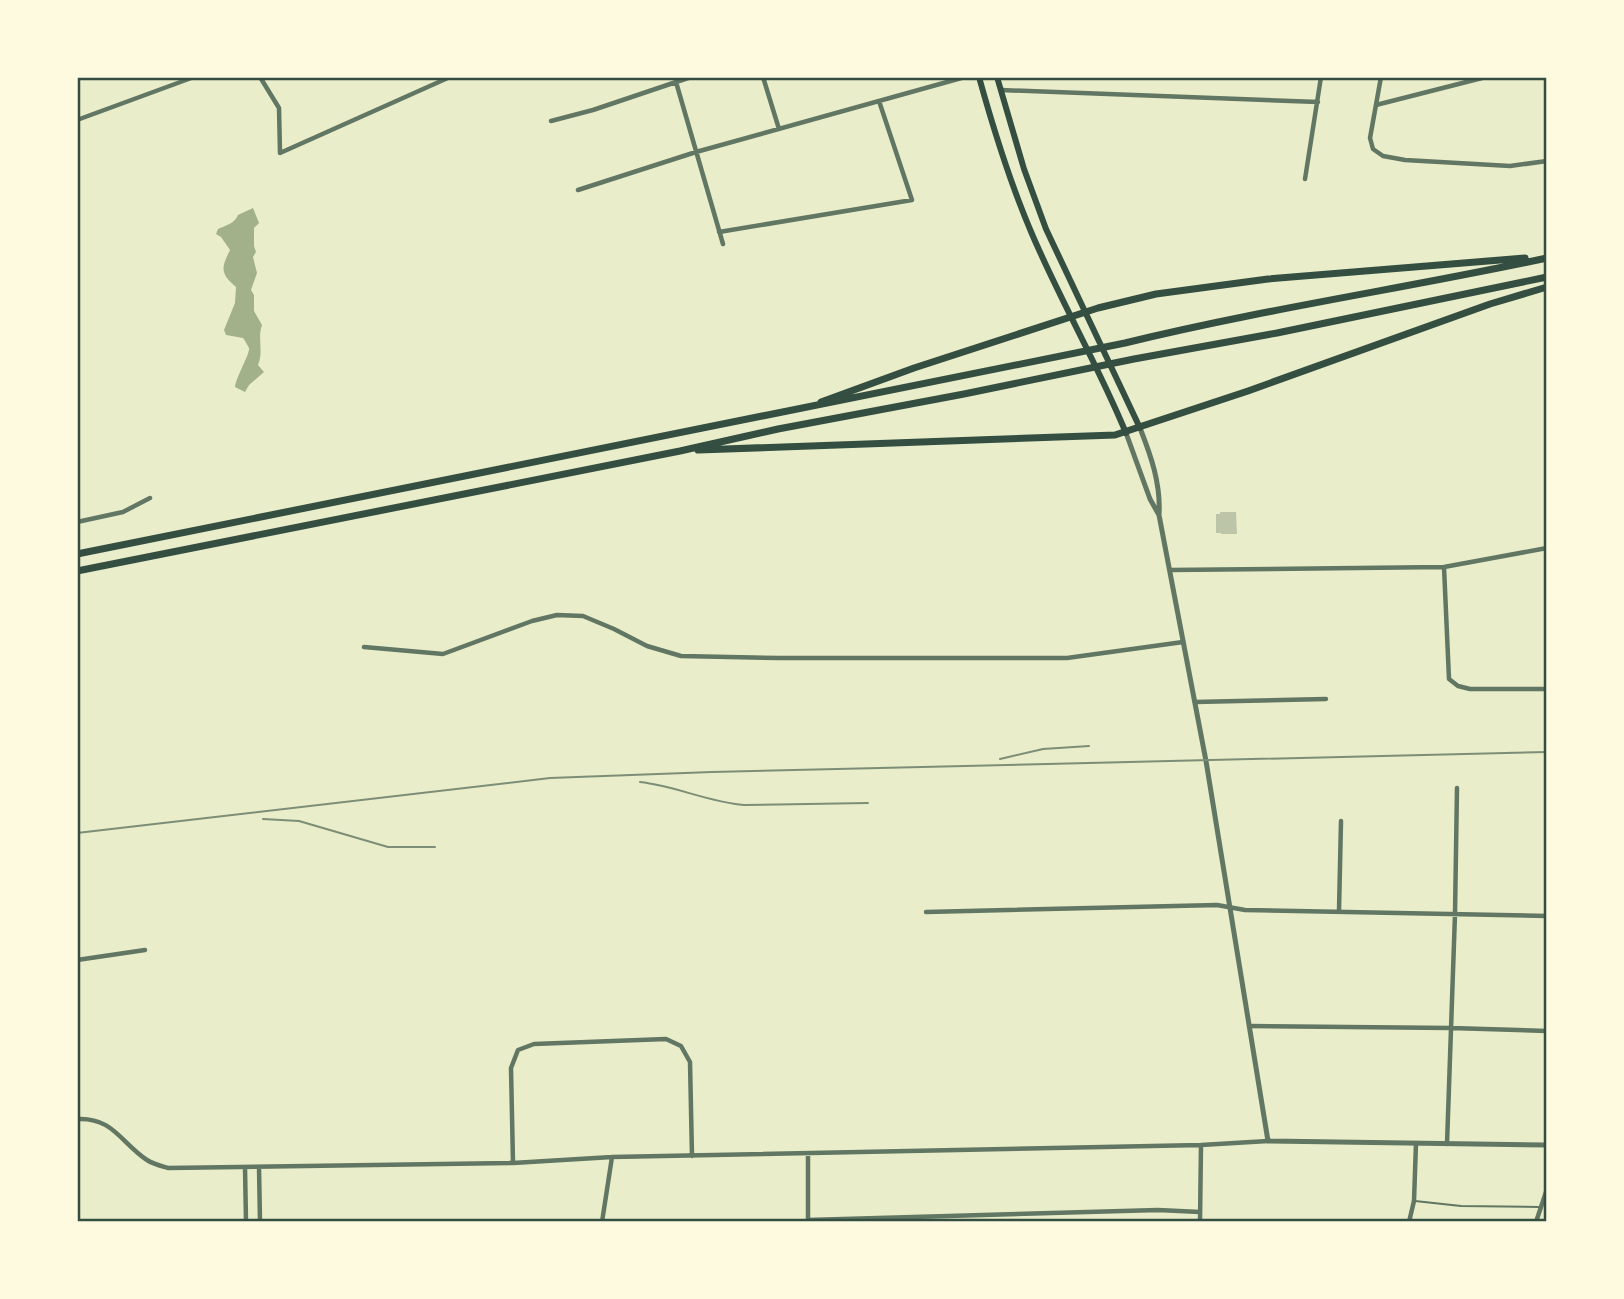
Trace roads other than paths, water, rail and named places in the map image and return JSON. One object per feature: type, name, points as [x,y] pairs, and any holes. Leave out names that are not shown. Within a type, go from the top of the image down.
[{"type":"highway","points":[[796,410],[1085,312],[1156,294],[1268,279],[1547,257]]},
{"type":"highway","points":[[77,554],[1547,257]]},
{"type":"highway","points":[[77,571],[1547,277]]},
{"type":"highway","points":[[680,451],[1126,433],[1490,304],[1547,287]]},
{"type":"main road","points":[[979,77],[995,133],[1032,236],[1126,433]]},
{"type":"main road","points":[[998,77],[1036,204],[1140,428]]},
{"type":"street","points":[[77,120],[194,77]]},
{"type":"street","points":[[260,77],[279,108],[280,153],[450,77]]},
{"type":"street","points":[[551,121],[691,77]]},
{"type":"street","points":[[763,77],[779,129]]},
{"type":"street","points":[[578,190],[696,152],[965,77]]},
{"type":"street","points":[[1305,179],[1321,77]]},
{"type":"street","points":[[1381,77],[1370,138],[1373,149],[1383,156],[1405,160],[1510,166],[1547,161]]},
{"type":"street","points":[[1376,105],[1486,77]]},
{"type":"street","points":[[676,82],[723,244]]},
{"type":"street","points":[[1001,90],[1318,102]]},
{"type":"street","points":[[719,232],[912,200],[879,101]]},
{"type":"street","points":[[1140,428],[1158,482],[1159,515],[1213,803],[1268,1141]]},
{"type":"street","points":[[1126,433],[1150,499],[1159,515]]},
{"type":"street","points":[[77,522],[123,512],[150,498]]},
{"type":"street","points":[[1170,570],[1444,567],[1547,548]]},
{"type":"street","points":[[1444,567],[1449,679],[1458,686],[1470,689],[1547,690]]},
{"type":"street","points":[[363,647],[443,654],[532,621],[557,615],[583,616],[647,646],[681,656],[1067,658],[1183,642]]},
{"type":"street","points":[[1195,702],[1326,699]]},
{"type":"street","points":[[1447,1144],[1457,788]]},
{"type":"street","points":[[1339,911],[1341,821]]},
{"type":"street","points":[[926,912],[1217,905],[1245,910],[1547,916]]},
{"type":"street","points":[[77,960],[145,950]]},
{"type":"street","points":[[1249,1026],[1547,1031]]},
{"type":"street","points":[[513,1163],[511,1068],[518,1050],[534,1044],[626,1040],[666,1039],[681,1046],[690,1062],[692,1156]]},
{"type":"street","points":[[77,1119],[89,1118],[106,1123],[148,1161],[168,1168],[513,1163],[612,1157],[1201,1145],[1268,1141],[1547,1145]]},
{"type":"street","points":[[1409,1222],[1414,1201],[1416,1143]]},
{"type":"street","points":[[1200,1222],[1201,1145]]},
{"type":"street","points":[[808,1154],[808,1221],[1158,1210],[1200,1212]]},
{"type":"street","points":[[602,1222],[612,1157]]},
{"type":"street","points":[[245,1167],[246,1222]]},
{"type":"street","points":[[259,1167],[260,1222]]},
{"type":"street","points":[[1536,1222],[1547,1189]]},
{"type":"lane","points":[[1414,1201],[1450,1206],[1541,1208]]},
{"type":"railway","points":[[1000,759],[1043,749],[1089,746]]},
{"type":"railway","points":[[77,833],[550,778],[1547,752]]},
{"type":"railway","points":[[640,782],[744,805],[868,803]]},
{"type":"railway","points":[[263,819],[299,821],[388,847],[435,847]]}]
